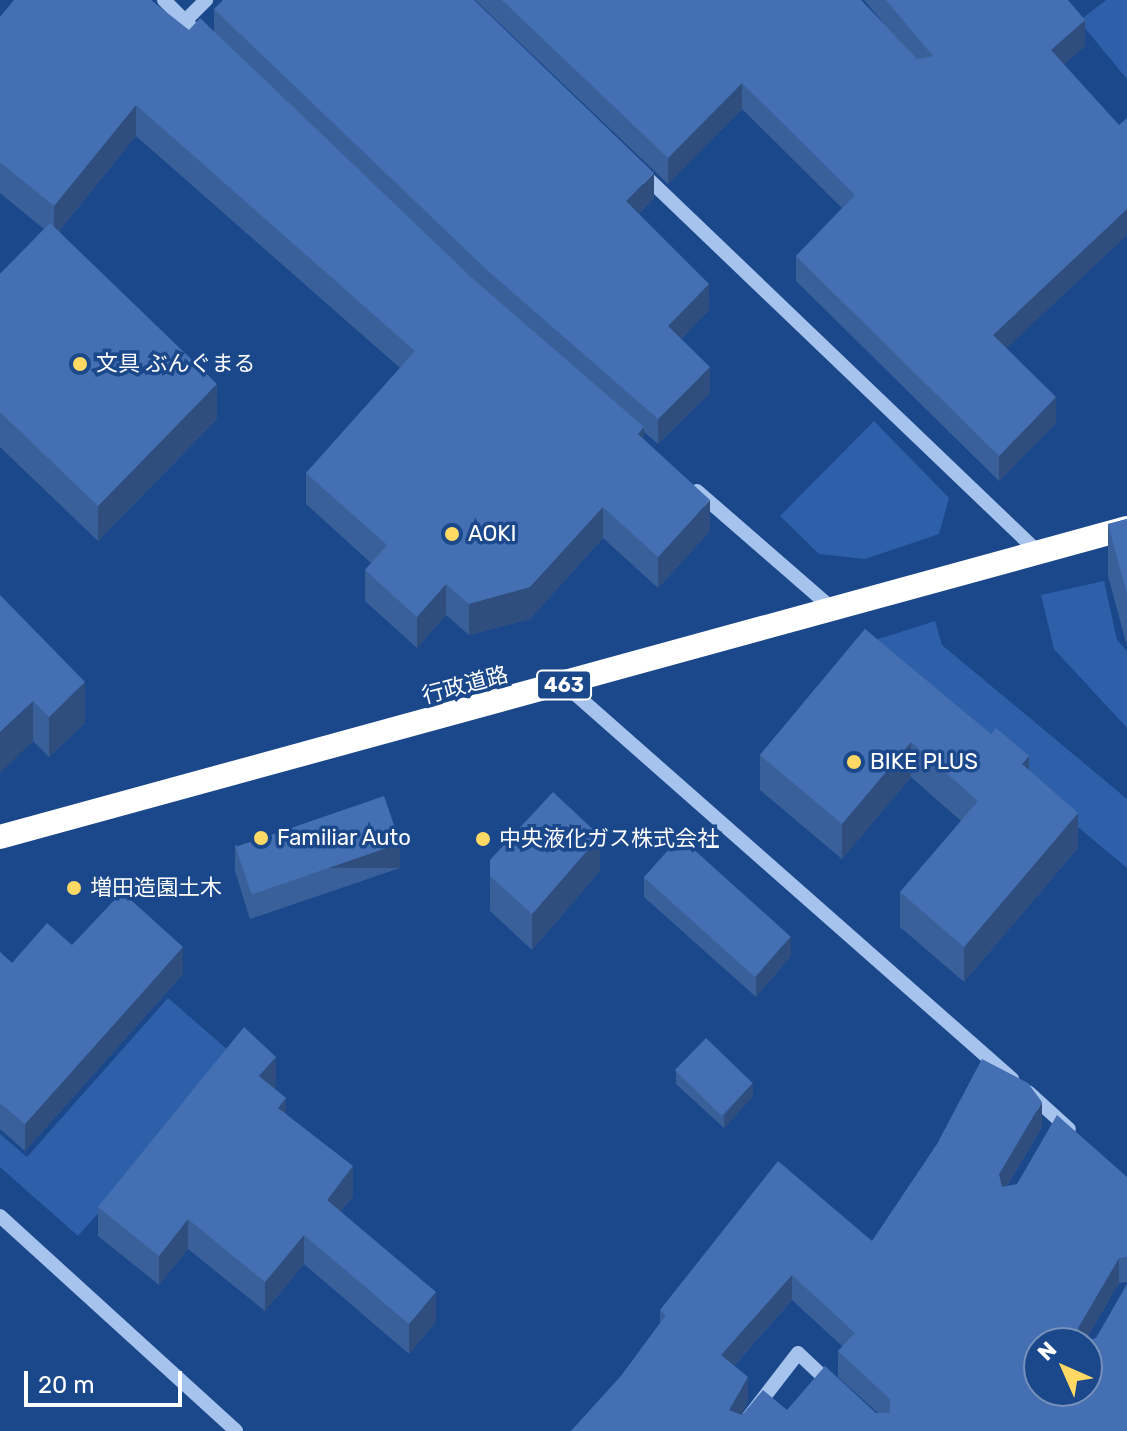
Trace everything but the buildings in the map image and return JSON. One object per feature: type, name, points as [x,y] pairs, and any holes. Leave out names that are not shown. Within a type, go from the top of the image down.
[{"type":"highway","name":"行政道路","points":[[0,837],[565,685],[1127,528]]},
{"type":"street","points":[[164,0],[219,54]]},
{"type":"street","points":[[185,21],[206,0]]},
{"type":"street","points":[[623,155],[1039,553]]},
{"type":"street","points":[[680,476],[834,610]]},
{"type":"street","points":[[565,685],[1054,1125],[1081,1139]]},
{"type":"street","points":[[0,1216],[236,1431]]},
{"type":"street","points":[[738,1431],[798,1353],[851,1402]]},
{"type":"shaded area","points":[[1106,0],[1127,0],[1127,79],[1079,21]]},
{"type":"shaded area","points":[[874,421],[949,498],[939,534],[865,559],[819,554],[780,516]]},
{"type":"shaded area","points":[[1104,581],[1117,640],[1127,651],[1127,728],[1054,649],[1041,595]]},
{"type":"shaded area","points":[[935,621],[942,645],[1127,799],[1127,868],[860,645]]},
{"type":"shaded area","points":[[168,998],[236,1057],[78,1236],[0,1167],[0,1134],[27,1157]]},
{"type":"place","name":"文具 ぶんぐまる","points":[[80,364]]},
{"type":"place","name":"AOKI","points":[[452,534]]},
{"type":"place","name":"BIKE PLUS","points":[[854,762]]},
{"type":"place","name":"Familiar Auto","points":[[261,838]]},
{"type":"place","name":"中央液化ガス株式会社","points":[[483,839]]},
{"type":"place","name":"増田造園土木","points":[[74,888]]}]
